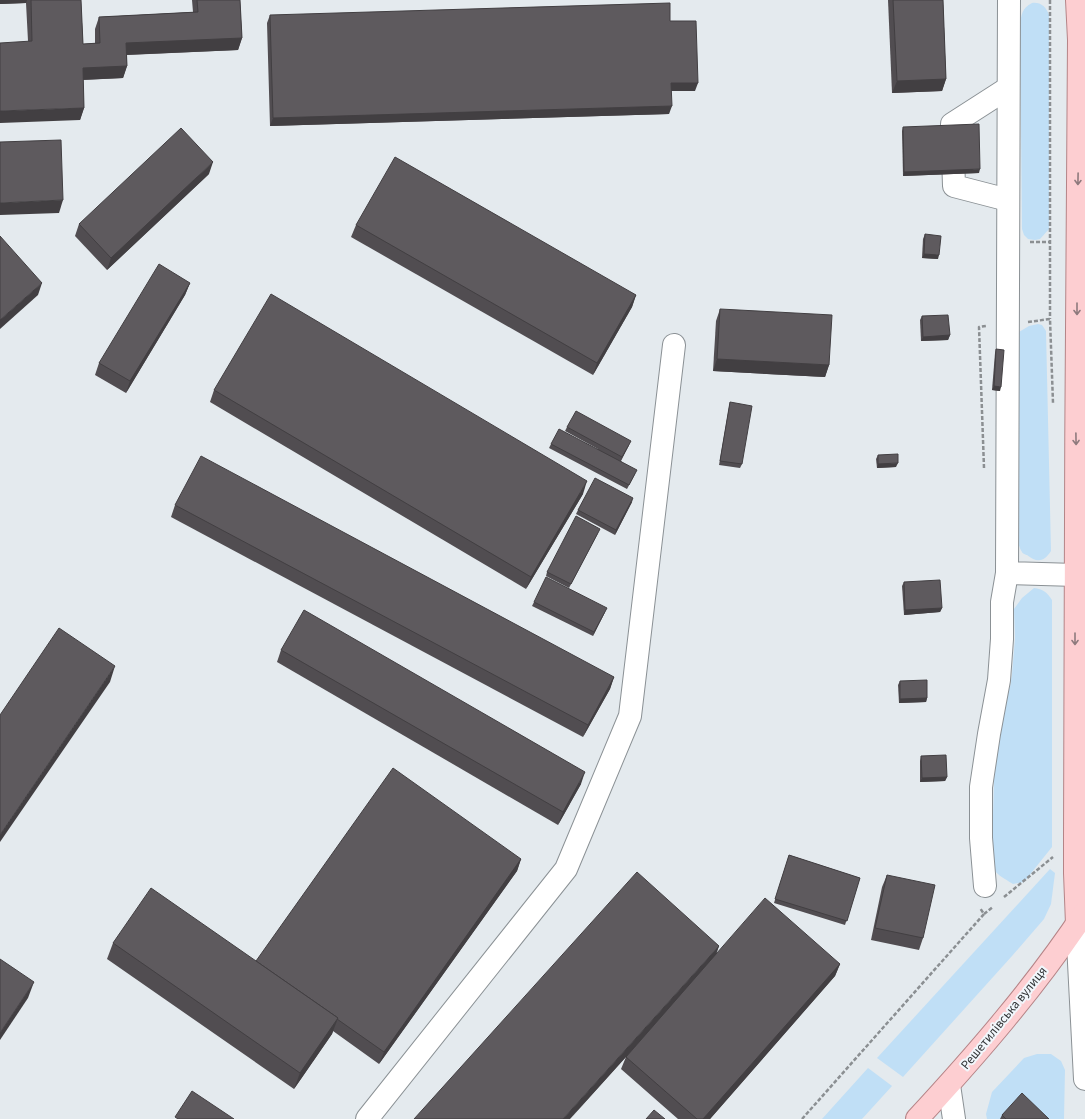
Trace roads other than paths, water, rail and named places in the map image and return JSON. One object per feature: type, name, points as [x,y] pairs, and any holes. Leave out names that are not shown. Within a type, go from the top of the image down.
[{"type":"main road","points":[[1078,0],[1082,34],[1076,395],[1081,490],[1076,575],[1080,605],[1075,853],[1081,918]]},
{"type":"main road","name":"Решетилівська вулиця","points":[[917,1119],[949,1085],[1034,983],[1081,918]]},
{"type":"street","points":[[981,895],[981,787],[999,680],[1002,640],[1002,602],[1007,573],[1009,0]]},
{"type":"street","points":[[1008,88],[952,124],[954,186],[1008,200]]},
{"type":"street","points":[[367,1119],[566,870],[630,716],[674,345]]},
{"type":"street","points":[[1007,573],[1076,575]]},
{"type":"street","points":[[1081,918],[1085,1078]]},
{"type":"street","points":[[949,1085],[954,1119]]}]
